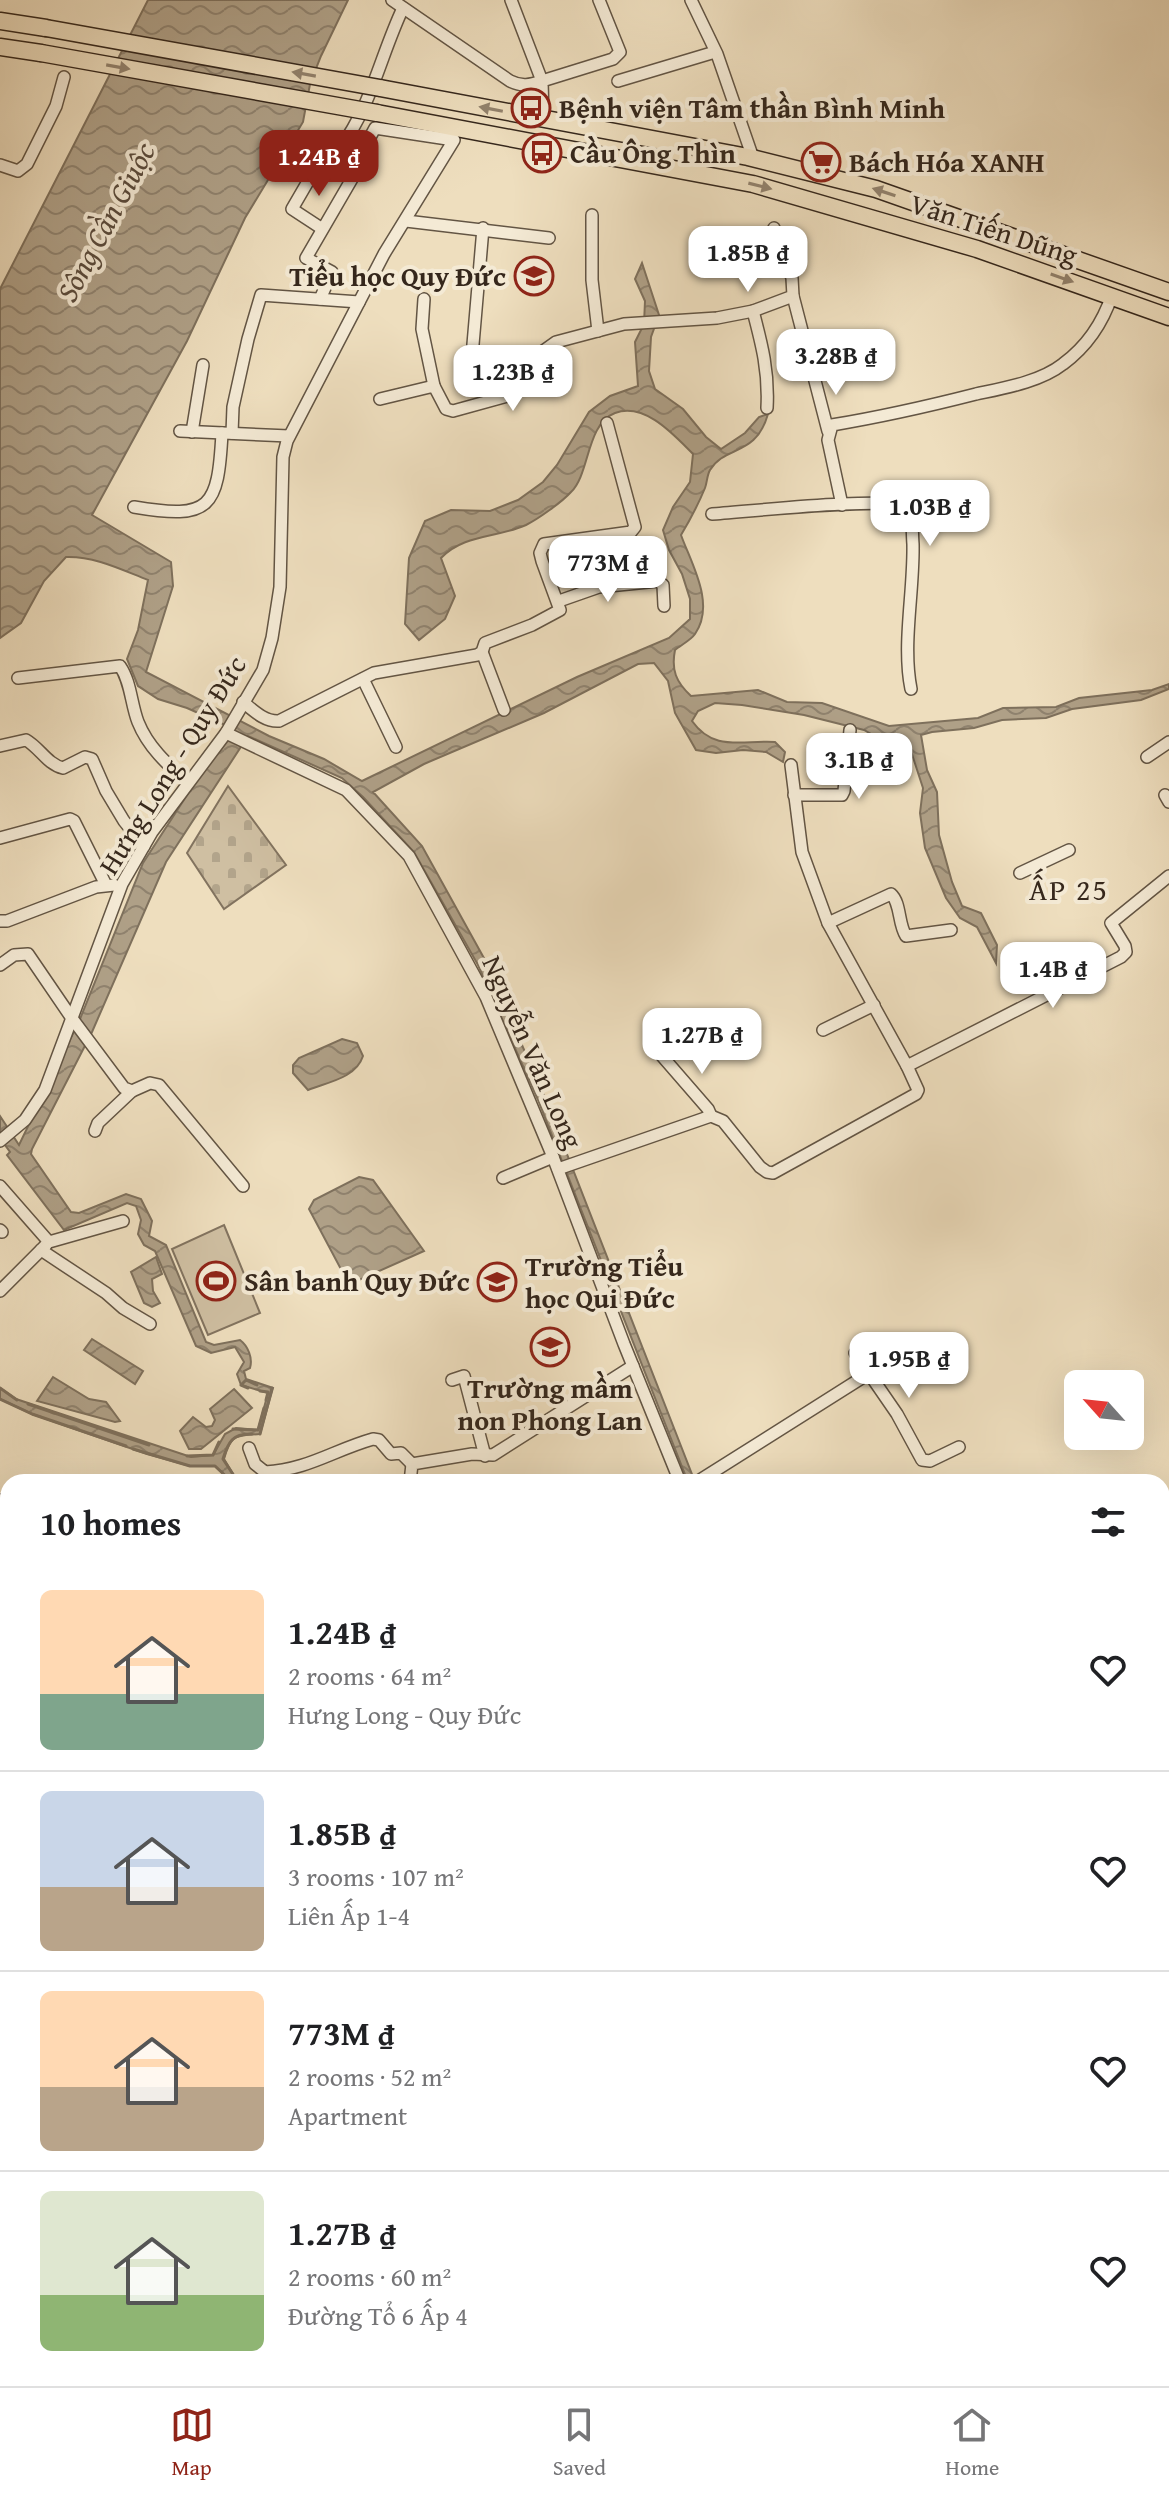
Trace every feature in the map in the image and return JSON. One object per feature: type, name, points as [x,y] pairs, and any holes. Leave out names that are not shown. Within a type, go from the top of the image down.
[{"type":"highway","name":"Văn Tiến Dũng","points":[[0,21],[753,158],[876,189],[1169,292]]},
{"type":"highway","name":"Văn Tiến Dũng","points":[[0,47],[377,113],[758,186],[977,249],[1169,317]]},
{"type":"street","points":[[392,0],[510,81],[524,86],[618,57],[619,44],[599,0]]},
{"type":"street","points":[[511,0],[542,81],[543,118]]},
{"type":"street","points":[[691,0],[715,52],[753,158]]},
{"type":"street","points":[[340,148],[355,127],[403,8]]},
{"type":"street","points":[[618,81],[715,52]]},
{"type":"street","points":[[0,165],[18,171],[27,164],[56,106],[64,77]]},
{"type":"street","name":"Hưng Long - Quy Đức","points":[[0,1141],[35,1109],[45,1090],[122,884],[187,782],[226,731],[263,670],[280,587],[283,457],[289,436],[384,254],[454,140],[375,128],[361,162]]},
{"type":"street","points":[[320,299],[332,272],[306,258],[361,162],[330,144],[292,209],[321,228]]},
{"type":"street","points":[[592,215],[592,280],[598,331]]},
{"type":"street","points":[[406,221],[549,238]]},
{"type":"street","points":[[472,356],[483,228]]},
{"type":"street","points":[[774,228],[792,278],[793,296],[828,431],[842,505]]},
{"type":"street","points":[[134,507],[163,512],[194,511],[209,501],[218,482],[248,339],[261,295],[359,302]]},
{"type":"street","points":[[828,431],[832,425],[1011,386],[1049,373],[1062,366],[1079,349],[1105,317],[1112,295]]},
{"type":"street","points":[[424,299],[422,329],[434,386],[446,409],[453,411],[503,399],[523,385],[542,352],[556,342],[637,323],[717,318],[753,311],[793,296]]},
{"type":"street","points":[[753,311],[769,382],[767,408]]},
{"type":"street","points":[[203,365],[186,432],[289,436]]},
{"type":"street","points":[[380,399],[434,386]]},
{"type":"street","points":[[504,710],[482,652],[485,643],[532,625],[560,610],[540,553],[544,544],[631,532],[635,527],[607,423]]},
{"type":"street","points":[[712,514],[902,503],[910,509],[913,566],[907,653],[911,689]]},
{"type":"street","points":[[559,601],[599,587],[658,581],[663,584],[664,606]]},
{"type":"street","points":[[243,702],[263,717],[279,721],[374,673],[469,657],[482,652]]},
{"type":"street","points":[[18,678],[120,666],[137,720],[148,741],[159,757],[187,782]]},
{"type":"street","points":[[363,679],[396,747]]},
{"type":"street","points":[[794,795],[835,796],[843,793],[850,730]]},
{"type":"street","name":"Nguyễn Văn Long","points":[[226,731],[346,790],[409,856],[486,997],[558,1169],[677,1474]]},
{"type":"street","points":[[0,746],[26,740],[40,749],[51,764],[63,768],[85,757],[92,759],[118,811],[144,846]]},
{"type":"street","points":[[1147,757],[1169,742]]},
{"type":"street","points":[[558,1169],[711,1116],[723,1121],[760,1167],[773,1173],[914,1098],[918,1090],[907,1066],[828,923],[802,852],[791,765]]},
{"type":"street","points":[[0,838],[70,819],[74,821],[106,885]]},
{"type":"street","points":[[1020,873],[1069,850]]},
{"type":"street","points":[[907,1066],[1121,957],[1126,952],[1125,946],[1111,923],[1169,876]]},
{"type":"street","points":[[0,921],[106,885],[122,884]]},
{"type":"street","points":[[828,923],[891,894],[897,901],[900,924],[906,936],[951,930]]},
{"type":"street","points":[[0,965],[14,955],[28,954],[124,1088],[132,1091]]},
{"type":"street","points":[[823,1030],[874,1005]]},
{"type":"street","points":[[662,1056],[711,1116]]},
{"type":"street","points":[[95,1131],[98,1123],[132,1091],[150,1083],[159,1085],[243,1186]]},
{"type":"street","points":[[503,1178],[553,1157]]},
{"type":"street","points":[[0,1186],[45,1246],[123,1308],[150,1324]]},
{"type":"street","points":[[0,1291],[45,1246],[123,1221]]},
{"type":"street","points":[[855,1353],[897,1414],[923,1461],[930,1461],[959,1447]]},
{"type":"street","points":[[412,1464],[472,1454],[493,1455],[633,1366]]},
{"type":"street","points":[[710,1474],[868,1374]]},
{"type":"street","points":[[452,1380],[464,1376],[485,1456]]},
{"type":"street","points":[[249,1448],[255,1464],[265,1472],[286,1471],[373,1439],[379,1440],[391,1454],[401,1453],[412,1464]]},
{"type":"street","points":[[411,1474],[412,1464]]},
{"type":"green space","points":[[228,786],[286,865],[224,909],[187,853]]},
{"type":"green space","name":"Sân banh Quy Đức","points":[[224,1225],[260,1313],[208,1335],[172,1249]]},
{"type":"water","name":"Sông Cần Giuộc","points":[[148,0],[348,0],[310,84],[303,122],[245,218],[187,341],[92,515],[171,562],[173,586],[146,672],[269,736],[324,759],[362,781],[577,677],[669,638],[690,619],[690,599],[663,530],[673,507],[690,482],[693,454],[658,422],[637,412],[626,411],[615,413],[599,427],[577,484],[556,505],[526,525],[470,540],[441,558],[455,596],[445,619],[419,640],[405,624],[409,558],[425,521],[451,510],[490,511],[518,500],[543,482],[557,465],[589,412],[610,396],[638,386],[635,342],[644,324],[645,301],[635,279],[642,263],[659,315],[651,337],[649,371],[655,389],[683,409],[706,437],[721,449],[745,433],[759,417],[768,414],[756,437],[716,462],[710,470],[706,486],[681,535],[700,584],[703,610],[701,622],[693,636],[675,650],[674,657],[676,675],[691,696],[758,690],[787,702],[822,703],[889,726],[978,718],[1003,708],[1056,707],[1079,698],[1152,690],[1169,684],[1169,689],[1141,700],[1072,709],[1046,718],[1002,720],[974,728],[921,735],[927,770],[937,792],[939,835],[952,882],[962,906],[981,913],[997,945],[996,963],[977,927],[960,918],[946,898],[925,848],[920,813],[923,788],[907,739],[885,742],[864,730],[804,715],[715,703],[698,711],[692,721],[700,731],[719,741],[775,742],[785,752],[783,762],[766,752],[743,750],[716,753],[696,750],[675,713],[668,681],[654,663],[638,664],[544,713],[424,764],[373,792],[422,846],[485,960],[545,1098],[692,1474],[685,1474],[538,1100],[478,965],[414,852],[342,778],[248,736],[166,862],[92,1032],[31,1154],[71,1212],[79,1213],[126,1194],[141,1199],[152,1221],[149,1236],[166,1245],[206,1342],[214,1345],[240,1340],[250,1356],[250,1368],[244,1371],[246,1379],[273,1388],[260,1434],[232,1440],[224,1459],[233,1474],[224,1474],[215,1466],[190,1466],[147,1454],[32,1414],[0,1399],[0,1388],[16,1399],[191,1457],[213,1455],[225,1434],[236,1428],[258,1430],[268,1393],[241,1385],[237,1374],[244,1362],[235,1347],[211,1353],[196,1346],[155,1251],[144,1245],[138,1234],[141,1220],[136,1206],[127,1203],[64,1230],[7,1155],[10,1152],[0,1138],[0,1116],[19,1145],[80,1019],[143,863],[234,729],[158,699],[138,686],[127,659],[138,630],[148,580],[118,568],[98,561],[66,557],[44,581],[21,623],[0,638],[0,289]]},
{"type":"water","points":[[342,1039],[357,1043],[363,1056],[359,1063],[348,1074],[308,1090],[293,1073],[293,1065],[299,1058]]},
{"type":"water","points":[[359,1177],[373,1180],[424,1251],[359,1280],[343,1273],[309,1209],[314,1200]]},
{"type":"water","points":[[156,1257],[162,1274],[152,1279],[153,1291],[160,1303],[152,1307],[144,1303],[131,1272]]},
{"type":"water","points":[[92,1339],[143,1371],[135,1384],[84,1350]]},
{"type":"water","points":[[53,1377],[89,1399],[106,1402],[120,1421],[37,1401]]},
{"type":"water","points":[[234,1389],[252,1408],[201,1449],[189,1449],[180,1431],[193,1417],[206,1427],[212,1426],[215,1420],[210,1409]]},
{"type":"waterway","points":[[248,1388],[241,1385],[246,1380],[257,1385]]},
{"type":"waterway","points":[[0,1388],[17,1400]]},
{"type":"waterway","points":[[260,1434],[272,1388]]},
{"type":"waterway","points":[[260,1391],[268,1392],[266,1400]]},
{"type":"waterway","points":[[0,1399],[32,1414],[126,1446]]},
{"type":"waterway","points":[[28,1404],[149,1445]]},
{"type":"waterway","points":[[233,1429],[258,1430],[264,1408]]},
{"type":"waterway","points":[[233,1474],[223,1459],[227,1448],[240,1435],[252,1434]]},
{"type":"waterway","points":[[187,1456],[213,1455],[219,1442]]},
{"type":"waterway","points":[[133,1449],[190,1466],[215,1466],[224,1474]]},
{"type":"place","name":"Bệnh viện Tâm thần Bình Minh","points":[[531,108]]},
{"type":"place","name":"Cầu Ông Thìn","points":[[542,153]]},
{"type":"place","name":"Bách Hóa XANH","points":[[821,162]]},
{"type":"place","name":"Tiểu học Quy Đức","points":[[534,276]]},
{"type":"place","name":"Sân banh Quy Đức","points":[[216,1281]]},
{"type":"place","name":"Trường Tiểu học Qui Đức","points":[[497,1282]]},
{"type":"place","name":"Trường mầm non Phong Lan","points":[[550,1347]]},
{"type":"district","name":"ẤP 25","points":[[1069,890]]}]
